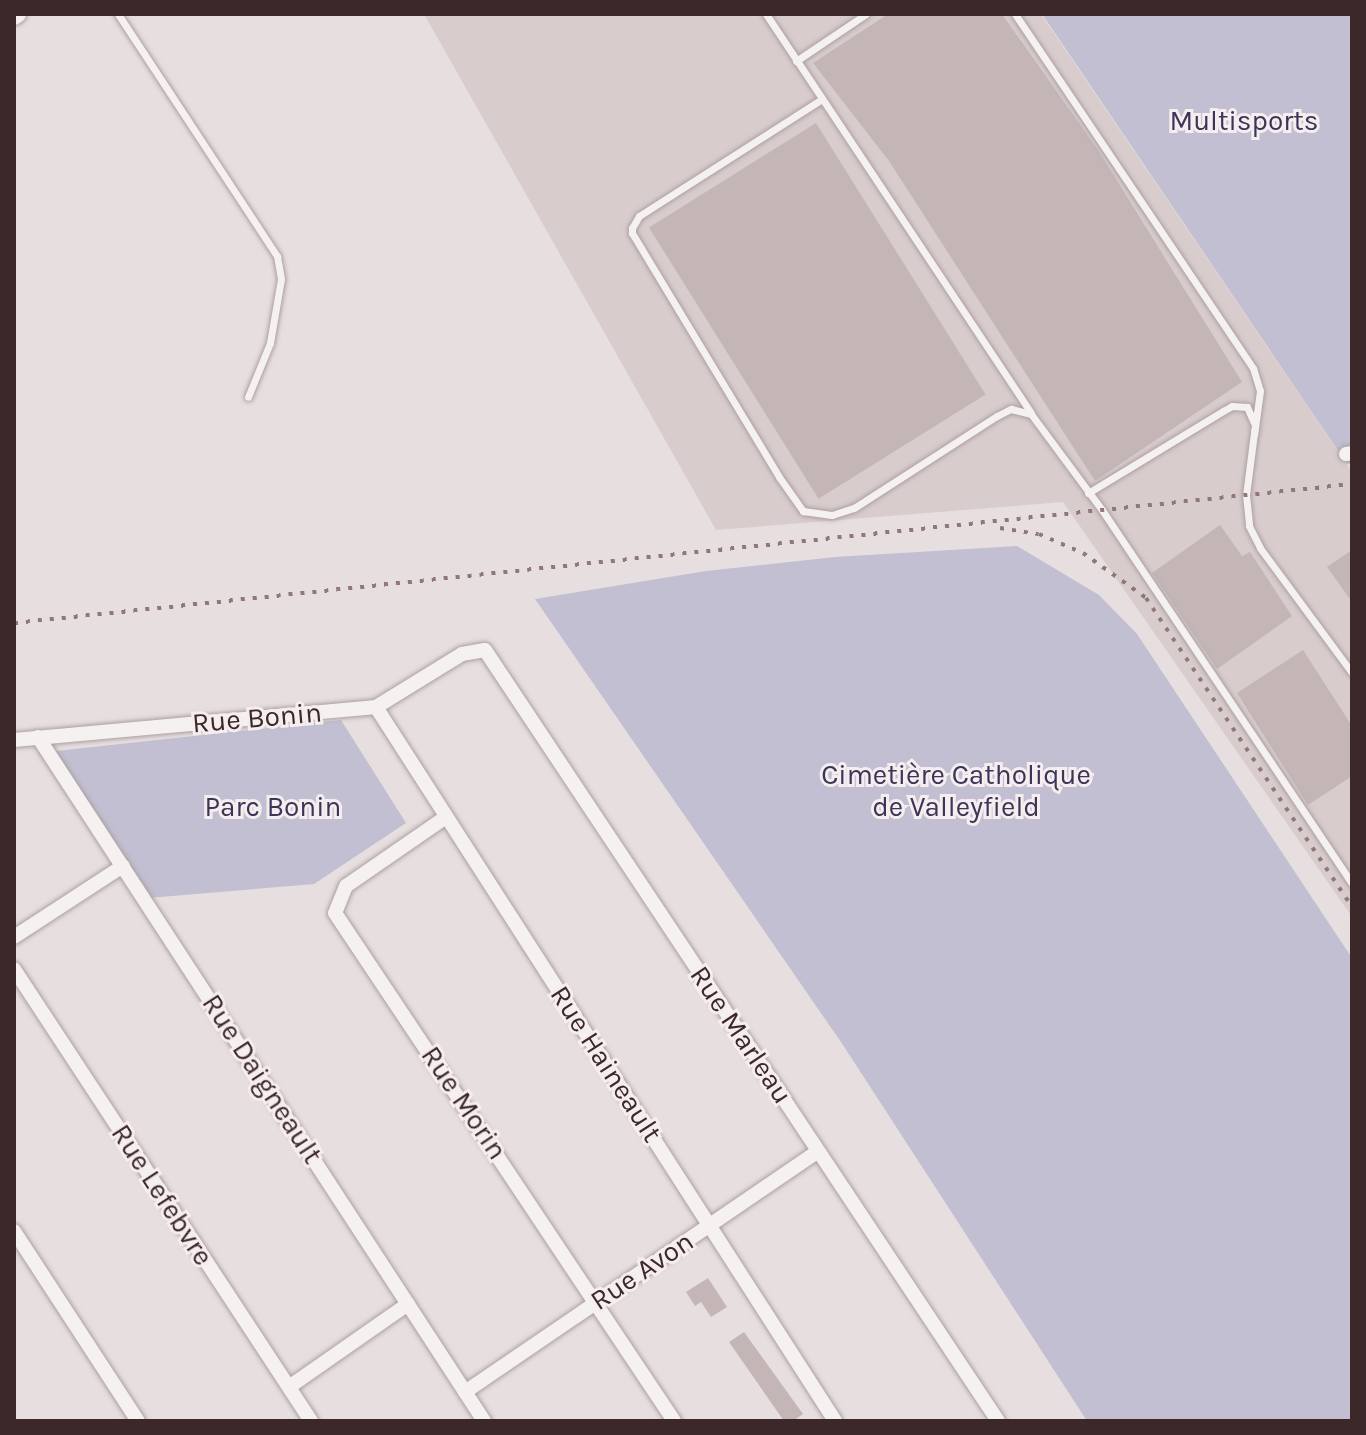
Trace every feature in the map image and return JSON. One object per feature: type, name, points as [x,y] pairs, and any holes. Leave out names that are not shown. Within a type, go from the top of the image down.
[{"type":"street","name":"Rue Bonin","points":[[14,740],[376,707],[462,654],[485,650]]},
{"type":"street","name":"Rue Marleau","points":[[485,650],[998,1421]]},
{"type":"street","name":"Rue Haineault","points":[[376,707],[835,1421]]},
{"type":"street","name":"Rue Daigneault","points":[[38,737],[484,1421]]},
{"type":"street","name":"Rue Morin","points":[[446,817],[346,886],[335,913],[598,1302],[674,1421]]},
{"type":"street","points":[[14,937],[123,866]]},
{"type":"street","name":"Rue Lefebvre","points":[[14,969],[311,1421]]},
{"type":"street","name":"Rue Avon","points":[[465,1392],[818,1151]]},
{"type":"street","points":[[14,1231],[138,1421]]},
{"type":"street","points":[[289,1387],[408,1304]]},
{"type":"lane","points":[[118,14],[277,256],[281,279],[270,343],[248,397]]},
{"type":"lane","points":[[766,14],[1031,414],[1088,493],[1352,884]]},
{"type":"lane","points":[[796,61],[866,14]]},
{"type":"lane","points":[[1015,14],[1253,368],[1260,391],[1246,495],[1249,526],[1260,548],[1352,673]]},
{"type":"lane","points":[[822,99],[639,216],[632,228],[632,233],[779,477],[803,511],[832,515],[854,508],[997,416],[1011,409],[1031,414]]},
{"type":"lane","points":[[1088,493],[1232,406],[1247,407],[1252,411],[1254,435]]},
{"type":"shaded area","points":[[424,14],[1041,14],[1352,472],[1352,917],[1063,502],[716,530]]},
{"type":"green space","name":"Multisports","points":[[1042,14],[1352,14],[1352,463],[1347,464]]},
{"type":"green space","name":"Cimetière Catholique de Valleyfield","points":[[1017,546],[1099,595],[1137,634],[1352,958],[1352,1421],[1087,1421],[843,1045],[535,599],[706,571],[835,557]]},
{"type":"green space","name":"Parc Bonin","points":[[341,720],[406,823],[314,884],[148,898],[56,751]]},
{"type":"building","points":[[888,14],[1002,14],[1098,150],[1242,382],[1095,481],[889,161],[813,63]]},
{"type":"building","points":[[816,123],[986,394],[819,499],[649,227]]},
{"type":"building","points":[[1220,525],[1242,556],[1250,552],[1292,616],[1217,669],[1152,573]]},
{"type":"building","points":[[1352,550],[1352,602],[1327,567]]},
{"type":"building","points":[[1303,650],[1352,726],[1352,776],[1308,805],[1237,693]]},
{"type":"building","points":[[708,1278],[727,1307],[711,1317],[701,1302],[695,1306],[686,1292]]},
{"type":"building","points":[[744,1332],[803,1414],[793,1421],[784,1421],[729,1342]]},
{"type":"railway","points":[[14,623],[1352,484]]},
{"type":"railway","points":[[1000,528],[1039,534],[1083,553],[1146,598],[1352,907]]}]
